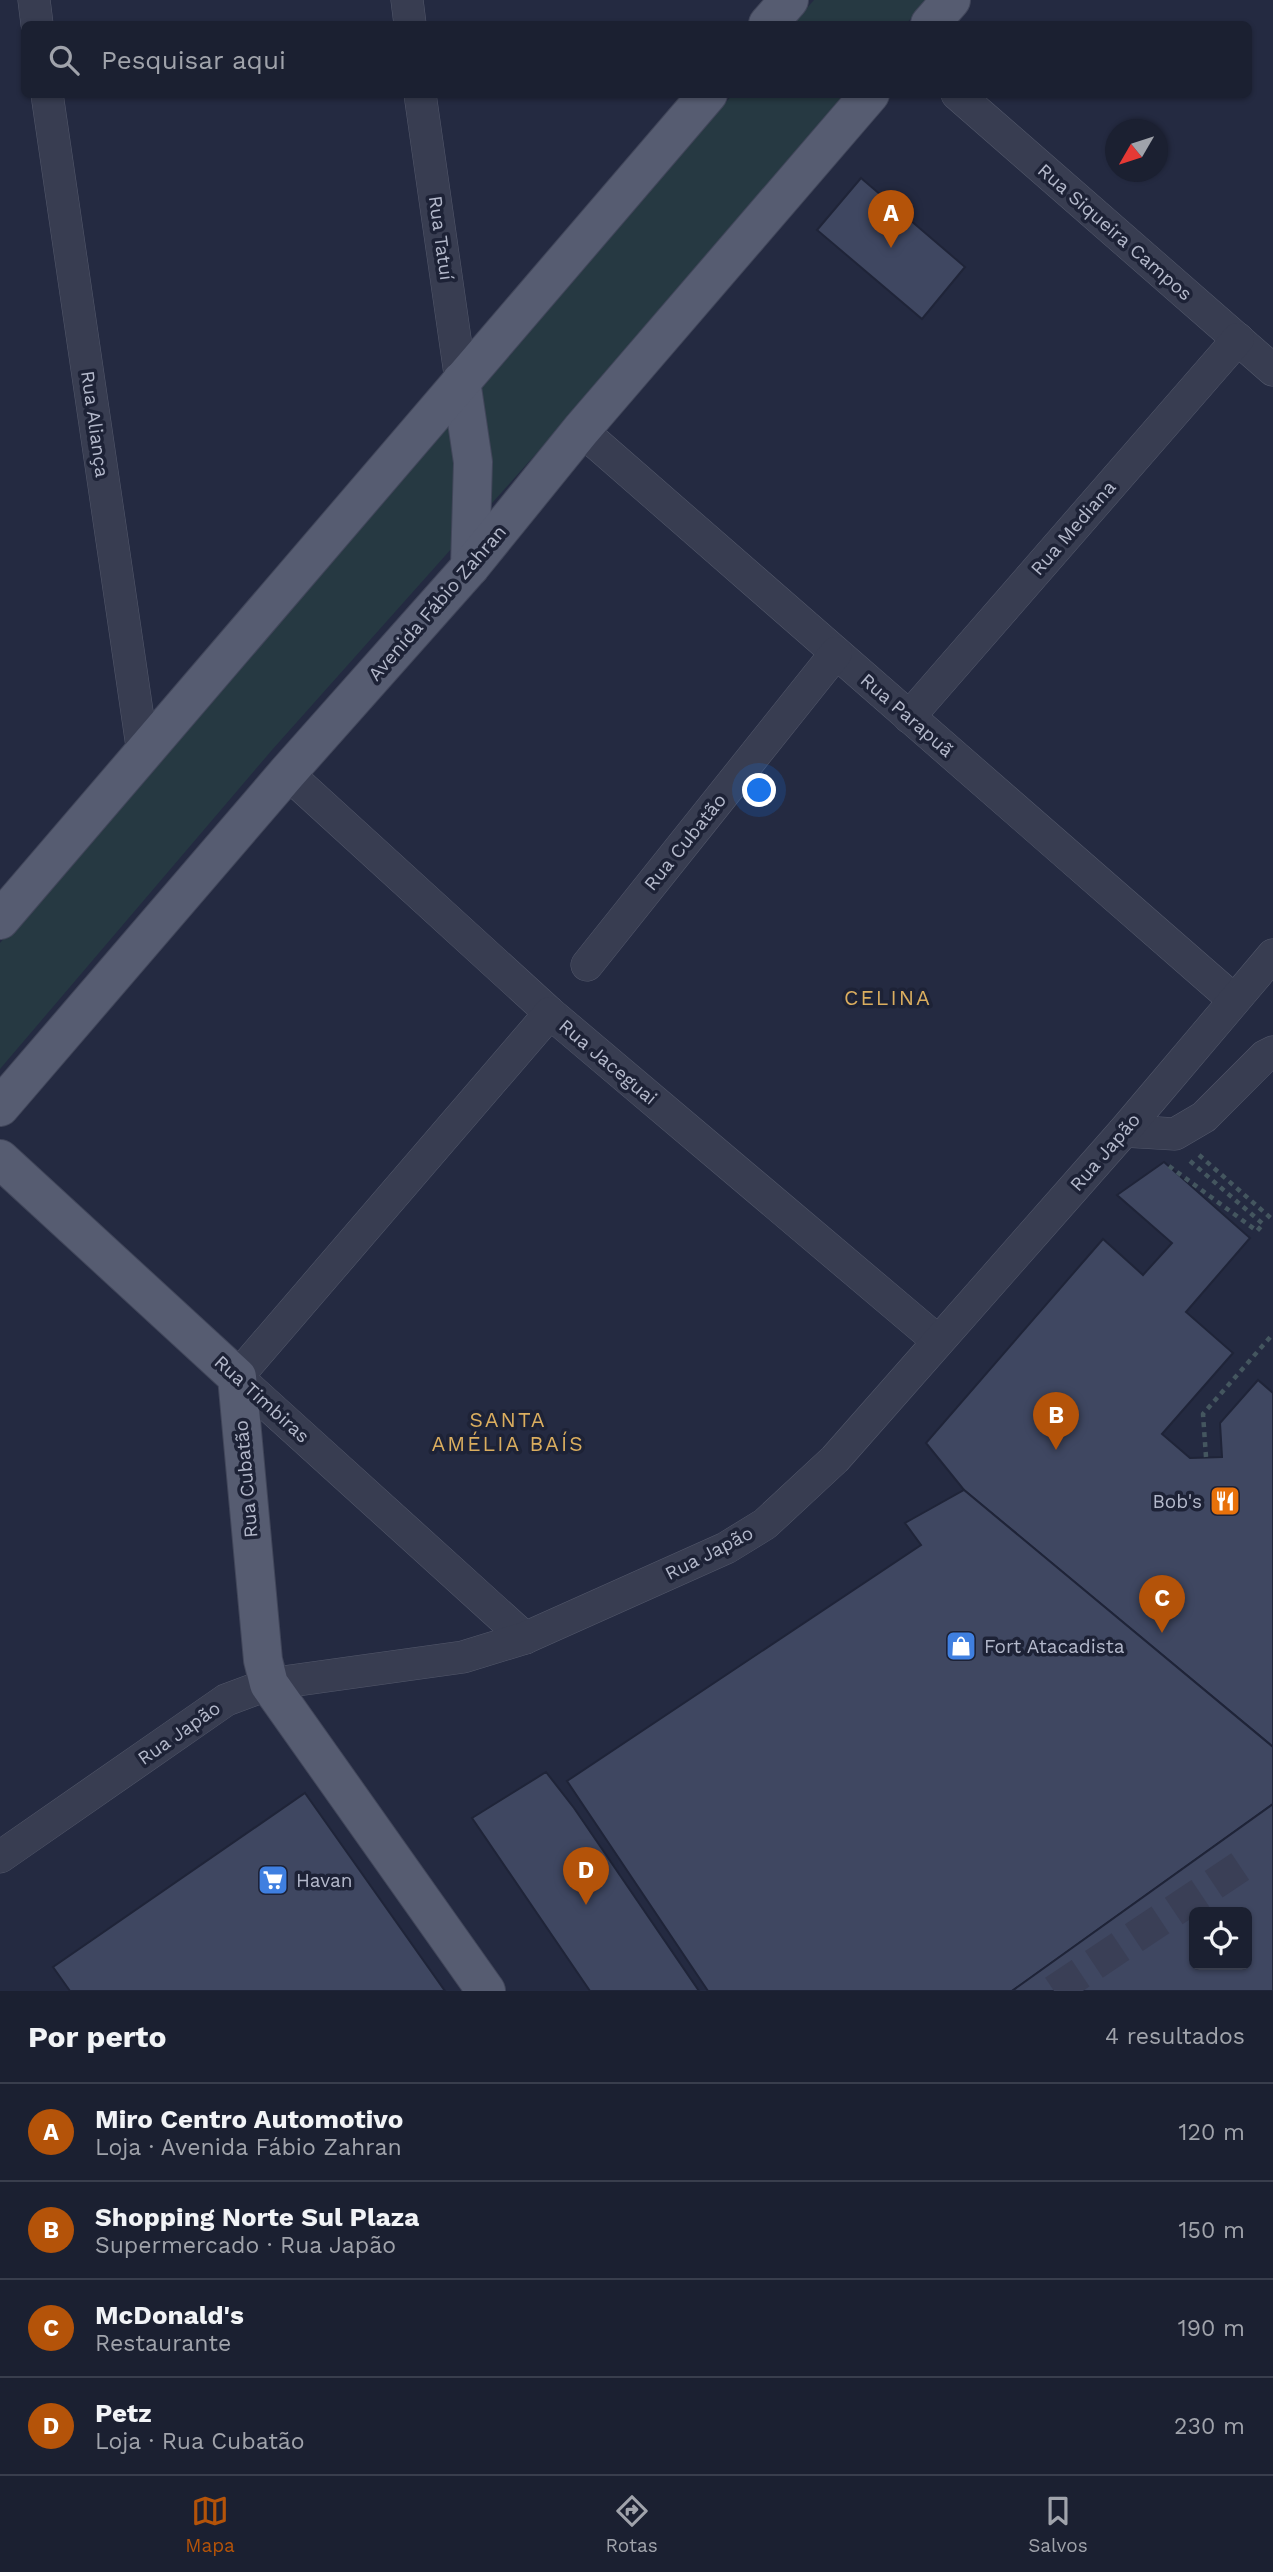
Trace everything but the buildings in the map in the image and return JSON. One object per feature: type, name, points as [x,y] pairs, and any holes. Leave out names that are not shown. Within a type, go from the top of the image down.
[{"type":"main road","points":[[933,21],[951,0]]},
{"type":"main road","points":[[0,920],[705,98]]},
{"type":"main road","name":"Avenida Fábio Zahran","points":[[0,1107],[287,772],[470,567],[581,430],[867,98]]},
{"type":"main road","points":[[461,381],[473,461],[470,567]]},
{"type":"main road","name":"Rua Timbiras","points":[[0,1159],[237,1377]]},
{"type":"main road","name":"Rua Cubatão","points":[[237,1377],[263,1660],[269,1684],[486,1991]]},
{"type":"street","points":[[33,0],[36,21]]},
{"type":"street","points":[[407,0],[410,21]]},
{"type":"street","name":"Rua Aliança","points":[[48,98],[142,753]]},
{"type":"street","name":"Rua Tatuí","points":[[421,98],[461,381]]},
{"type":"street","name":"Rua Siqueira Campos","points":[[962,98],[1273,370]]},
{"type":"street","name":"Rua Mediana","points":[[909,717],[1238,339]]},
{"type":"street","name":"Rua Parapuã","points":[[581,430],[1234,1000]]},
{"type":"street","name":"Rua Cubatão","points":[[587,965],[836,653]]},
{"type":"street","name":"Rua Jaceguai","points":[[287,772],[550,1013],[938,1341]]},
{"type":"street","name":"Rua Japão","points":[[0,1857],[226,1700],[269,1684],[463,1657],[525,1638],[726,1548],[765,1524],[835,1459],[1124,1131],[1273,955]]},
{"type":"street","points":[[237,1377],[550,1013]]},
{"type":"street","points":[[1124,1131],[1175,1134],[1204,1117],[1265,1056],[1273,1052]]},
{"type":"street","name":"Rua Timbiras","points":[[237,1377],[525,1638]]},
{"type":"path","points":[[1192,1149],[1273,1220]]},
{"type":"path","points":[[1168,1165],[1257,1231],[1263,1224],[1185,1156]]},
{"type":"path","points":[[1206,1457],[1203,1414],[1273,1334]]},
{"type":"shaded area","points":[[814,0],[927,0],[909,21],[796,21]]},
{"type":"shaded area","points":[[729,98],[842,98],[567,419],[272,750],[0,1069],[0,943]]},
{"type":"tunnel","points":[[1054,1991],[1241,1866]]},
{"type":"place","name":"Miro Centro Automotivo","points":[[891,248]]},
{"type":"place","name":"Shopping Norte Sul Plaza","points":[[1056,1450]]},
{"type":"place","name":"Bob's","points":[[1225,1501]]},
{"type":"place","name":"McDonald's","points":[[1162,1633]]},
{"type":"place","name":"Fort Atacadista","points":[[961,1646]]},
{"type":"place","name":"Havan","points":[[273,1880]]},
{"type":"place","name":"Petz","points":[[586,1905]]},
{"type":"district","name":"CELINA","points":[[888,997]]},
{"type":"district","name":"SANTA AMÉLIA BAÍS","points":[[508,1431]]}]
